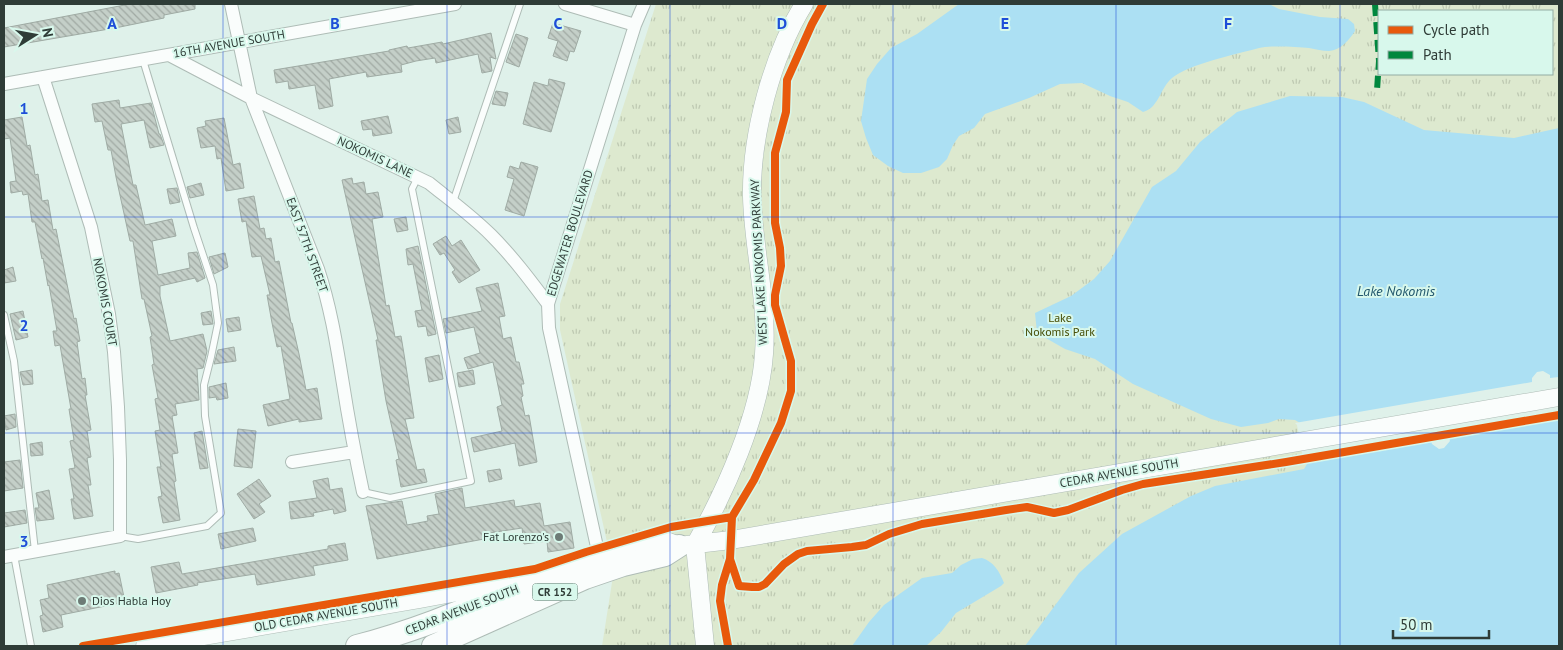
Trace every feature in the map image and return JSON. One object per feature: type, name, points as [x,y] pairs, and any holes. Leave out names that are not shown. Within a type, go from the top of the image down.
[{"type":"highway","name":"CEDAR AVENUE SOUTH","points":[[433,646],[585,578],[623,565],[665,555],[687,546]]},
{"type":"highway","name":"CEDAR AVENUE SOUTH","points":[[357,646],[423,627],[535,581]]},
{"type":"street","name":"EAST 57TH STREET","points":[[231,4],[251,98],[326,293],[354,452],[363,492]]},
{"type":"street","name":"16TH AVENUE SOUTH","points":[[4,84],[455,4]]},
{"type":"street","points":[[565,4],[635,26]]},
{"type":"street","name":"EDGEWATER BOULEVARD","points":[[599,556],[549,328],[548,304],[635,26],[644,4]]},
{"type":"street","name":"WEST LAKE NOKOMIS PARKWAY","points":[[687,546],[709,521],[739,453],[758,394],[764,354],[764,330],[752,196],[754,149],[763,105],[784,43],[804,4]]},
{"type":"street","name":"NOKOMIS LANE","points":[[169,55],[251,98],[429,183],[491,235],[522,270],[548,304]]},
{"type":"street","name":"NOKOMIS COURT","points":[[43,77],[91,228],[108,314],[114,352],[118,416],[120,536]]},
{"type":"street","name":"CEDAR AVENUE SOUTH","points":[[535,581],[599,556],[664,540],[687,546],[730,540],[1559,397]]},
{"type":"street","points":[[292,462],[354,452]]},
{"type":"street","points":[[9,556],[120,536]]},
{"type":"street","points":[[687,546],[705,646]]},
{"type":"street","name":"OLD CEDAR AVENUE SOUTH","points":[[145,646],[506,583],[535,581]]},
{"type":"lane","points":[[453,202],[520,4]]},
{"type":"lane","points":[[120,536],[138,539],[207,526],[221,514],[205,416],[204,385],[218,323],[213,285],[143,60]]},
{"type":"lane","points":[[363,492],[390,498],[471,481],[412,189],[418,177]]},
{"type":"lane","points":[[4,315],[14,361],[35,551]]},
{"type":"lane","points":[[9,556],[31,646]]},
{"type":"green space","name":"Lake Nokomis Park","points":[[656,4],[1559,4],[1559,646],[602,646],[613,576],[560,330],[560,304]]},
{"type":"water","points":[[959,4],[1269,4],[1279,9],[1320,17],[1348,19],[1354,24],[1355,31],[1344,44],[1333,50],[1277,46],[1264,47],[1190,68],[1172,78],[1153,106],[1143,112],[1128,102],[1082,83],[1060,84],[985,114],[974,128],[959,136],[947,159],[939,167],[921,173],[903,173],[888,166],[873,155],[866,138],[861,121],[867,79],[891,48],[917,34]]},
{"type":"water","name":"Lake Nokomis","points":[[1290,96],[1342,97],[1364,102],[1424,130],[1514,138],[1559,128],[1559,646],[1025,646],[1079,573],[1122,534],[1191,496],[1215,486],[1304,469],[1307,464],[1300,423],[1295,420],[1279,419],[1268,423],[1241,427],[1211,419],[1133,384],[1095,359],[1065,349],[1037,333],[1035,313],[1071,296],[1094,279],[1110,261],[1152,187],[1176,171],[1200,142],[1237,112]]},
{"type":"water","points":[[982,558],[996,568],[1004,583],[956,613],[941,632],[926,646],[852,646],[884,605],[922,578],[952,573],[961,565],[973,559]]},
{"type":"pier","points":[[1543,371],[1550,375],[1550,378],[1559,377],[1559,419],[1449,438],[1450,441],[1444,448],[1439,449],[1431,441],[1304,463],[1297,425],[1295,423],[1532,382],[1532,378],[1537,372]]},
{"type":"building","points":[[130,4],[195,4],[195,9],[164,15],[164,18],[115,28],[4,47],[4,28]]},
{"type":"building","points":[[553,23],[581,31],[574,52],[570,51],[567,61],[553,56],[558,41],[548,38]]},
{"type":"building","points":[[491,33],[496,59],[490,57],[492,71],[482,73],[478,54],[436,63],[435,58],[416,61],[401,65],[402,72],[367,77],[366,72],[329,79],[333,106],[319,109],[315,85],[289,89],[288,81],[276,83],[274,70],[389,51],[407,46],[408,48],[442,42],[443,44]]},
{"type":"building","points":[[516,34],[528,38],[519,67],[506,62]]},
{"type":"building","points":[[549,79],[565,83],[551,132],[523,124],[534,82],[548,86]]},
{"type":"building","points":[[496,91],[508,93],[505,106],[492,104]]},
{"type":"building","points":[[119,100],[120,108],[151,103],[159,134],[164,145],[150,148],[144,120],[121,124],[133,185],[136,185],[145,225],[172,219],[176,236],[152,241],[158,275],[190,268],[188,253],[197,252],[205,278],[197,282],[195,278],[160,286],[160,296],[170,341],[203,334],[207,351],[203,368],[197,369],[199,400],[175,404],[177,415],[172,416],[178,453],[172,454],[180,520],[163,523],[158,497],[162,496],[157,467],[161,467],[155,431],[160,430],[155,399],[158,398],[152,365],[154,364],[150,337],[152,336],[144,299],[142,299],[133,241],[130,241],[111,150],[108,150],[102,121],[95,122],[92,104]]},
{"type":"building","points":[[388,116],[392,133],[373,136],[372,129],[363,130],[361,121]]},
{"type":"building","points":[[22,117],[27,146],[30,145],[35,175],[38,174],[42,201],[48,200],[53,230],[56,229],[80,341],[77,342],[82,379],[85,378],[87,395],[85,395],[91,430],[87,431],[91,457],[87,458],[91,485],[88,485],[93,516],[74,519],[71,499],[74,499],[69,469],[75,468],[70,441],[74,440],[69,409],[71,409],[60,345],[55,346],[53,331],[57,331],[49,285],[35,222],[32,222],[28,194],[23,195],[22,191],[11,193],[10,182],[16,181],[10,138],[4,139],[4,120]]},
{"type":"building","points":[[458,117],[461,132],[449,134],[446,120]]},
{"type":"building","points":[[224,118],[233,165],[240,163],[244,188],[226,191],[221,158],[217,159],[215,146],[201,148],[197,128],[206,126],[205,121]]},
{"type":"building","points":[[521,162],[538,167],[524,216],[505,210],[514,179],[507,177],[510,166],[519,169]]},
{"type":"building","points":[[352,178],[353,184],[364,182],[366,194],[378,192],[383,217],[372,219],[386,306],[389,305],[395,337],[401,336],[404,354],[414,418],[405,419],[417,470],[424,469],[427,482],[401,487],[396,460],[399,459],[386,401],[376,340],[378,340],[342,180]]},
{"type":"building","points":[[201,183],[204,195],[190,198],[187,187]]},
{"type":"building","points":[[177,188],[180,202],[170,204],[167,189]]},
{"type":"building","points":[[254,196],[260,229],[264,228],[266,239],[271,238],[275,262],[279,261],[306,390],[317,388],[322,419],[299,422],[299,419],[268,426],[263,405],[290,399],[281,346],[277,347],[272,323],[267,295],[270,295],[261,256],[252,257],[246,221],[242,222],[238,199]]},
{"type":"building","points":[[406,217],[408,230],[397,232],[394,219]]},
{"type":"building","points":[[446,236],[452,246],[461,240],[480,270],[459,283],[452,272],[455,270],[444,253],[440,255],[433,244]]},
{"type":"building","points":[[418,246],[436,334],[428,336],[426,326],[418,327],[415,311],[422,310],[413,264],[408,265],[406,249]]},
{"type":"building","points":[[225,253],[228,267],[214,274],[209,257]]},
{"type":"building","points":[[13,267],[16,281],[4,283],[4,270]]},
{"type":"building","points":[[498,283],[505,316],[499,317],[503,339],[511,337],[516,362],[519,362],[524,384],[521,384],[523,396],[521,397],[525,416],[529,415],[537,462],[519,466],[515,443],[474,452],[471,438],[502,431],[497,407],[502,405],[493,362],[468,369],[464,358],[480,353],[474,327],[446,333],[443,319],[482,311],[476,288]]},
{"type":"building","points":[[23,311],[28,337],[16,340],[10,314]]},
{"type":"building","points":[[211,311],[213,324],[203,325],[201,313]]},
{"type":"building","points":[[239,317],[241,330],[228,332],[226,319]]},
{"type":"building","points":[[234,347],[236,361],[214,364],[218,350]]},
{"type":"building","points":[[439,355],[443,379],[429,382],[425,358]]},
{"type":"building","points":[[32,370],[33,384],[23,385],[20,372]]},
{"type":"building","points":[[473,370],[475,384],[459,387],[457,373]]},
{"type":"building","points":[[226,383],[228,398],[217,400],[216,397],[209,398],[209,387]]},
{"type":"building","points":[[15,414],[16,427],[6,430],[4,416]]},
{"type":"building","points":[[238,429],[256,431],[252,468],[234,466]]},
{"type":"building","points":[[202,431],[208,468],[200,469],[194,433]]},
{"type":"building","points":[[42,442],[43,455],[31,456],[30,444]]},
{"type":"building","points":[[20,460],[23,488],[4,491],[4,462]]},
{"type":"building","points":[[500,469],[502,479],[489,482],[487,471]]},
{"type":"building","points":[[328,478],[330,490],[342,488],[346,511],[334,514],[333,509],[313,513],[314,516],[291,519],[289,502],[317,498],[313,481]]},
{"type":"building","points":[[259,479],[271,496],[259,504],[265,512],[254,519],[237,494]]},
{"type":"building","points":[[462,488],[465,508],[514,500],[515,507],[540,503],[544,526],[570,522],[574,548],[548,552],[547,541],[524,544],[522,528],[483,534],[484,539],[377,559],[366,506],[402,501],[407,525],[428,521],[427,516],[439,514],[435,494]]},
{"type":"building","points":[[49,490],[54,519],[37,521],[35,508],[39,508],[36,493]]},
{"type":"building","points":[[25,510],[27,523],[4,527],[4,513]]},
{"type":"building","points":[[253,528],[256,541],[221,549],[218,534]]},
{"type":"building","points":[[345,543],[348,560],[313,566],[315,575],[257,585],[255,574],[197,583],[198,585],[156,593],[151,567],[179,562],[182,574],[328,549],[328,546]]},
{"type":"building","name":"Dios Habla Hoy","points":[[115,571],[115,574],[119,573],[125,602],[61,615],[63,627],[43,632],[40,616],[43,615],[40,600],[49,598],[47,585]]},
{"type":"marked path","points":[[1375,4],[1378,47]]},
{"type":"marked path","points":[[1377,90],[1378,75]]},
{"type":"cycle path","points":[[823,4],[787,80],[786,112],[775,153],[775,223],[781,266],[775,295],[775,305],[791,361],[791,391],[781,423],[754,480],[732,517],[730,559],[739,586],[759,587],[765,584],[784,564],[798,554],[807,551],[866,545],[889,534],[922,524],[1027,507],[1054,513],[1143,484],[1286,462],[1559,415]]},
{"type":"cycle path","points":[[83,646],[535,569],[671,527],[732,517]]},
{"type":"cycle path","points":[[728,646],[720,601],[722,585],[730,559]]},
{"type":"place","name":"Fat Lorenzo's","points":[[559,537]]},
{"type":"place","name":"Dios Habla Hoy","points":[[82,601]]}]
